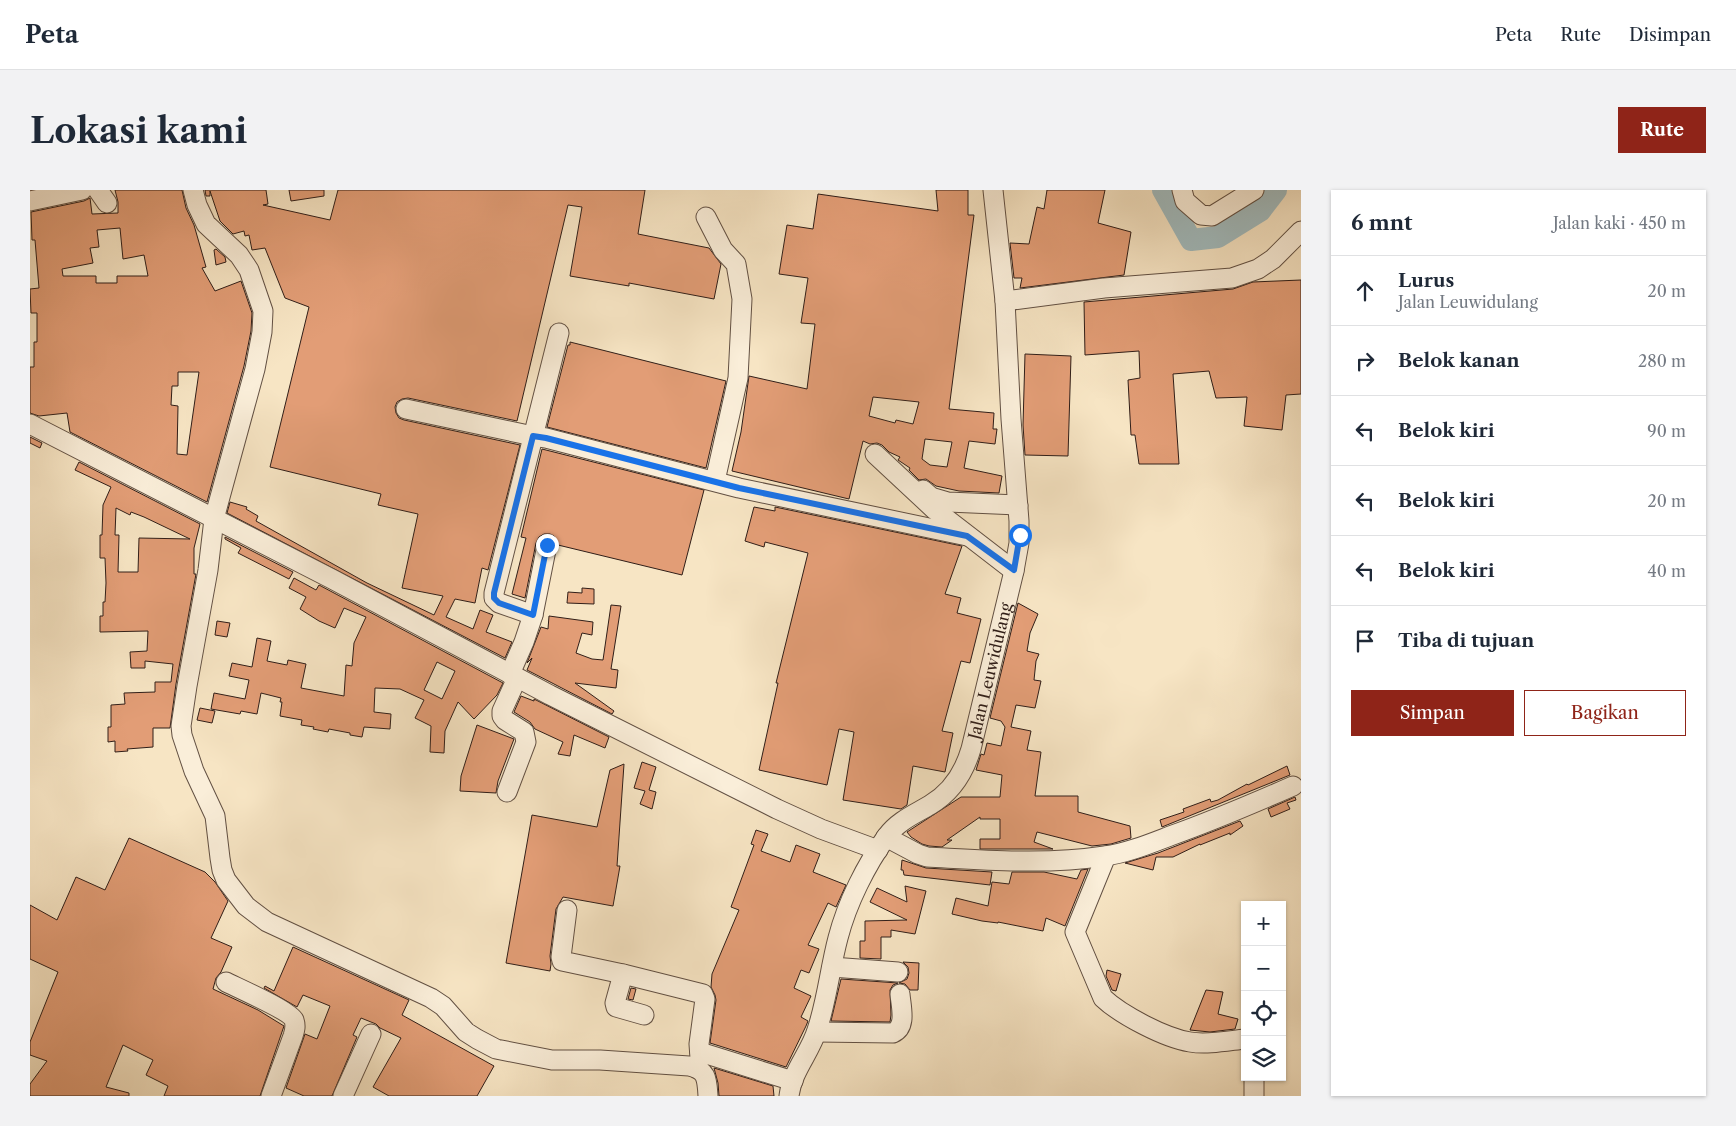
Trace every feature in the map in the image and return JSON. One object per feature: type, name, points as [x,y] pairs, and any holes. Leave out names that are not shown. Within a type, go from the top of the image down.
[{"type":"street","points":[[30,202],[82,190]]},
{"type":"street","points":[[193,190],[197,205],[206,224],[239,254],[249,270],[263,311],[262,332],[255,369],[222,523],[208,570],[181,726],[194,772],[215,816],[222,870],[226,880],[246,906],[267,922],[431,998],[443,1006],[466,1032],[477,1040],[496,1049],[552,1060],[600,1060],[683,1065],[698,1060],[791,1088]]},
{"type":"street","name":"Jalan Leuwidulang","points":[[791,1088],[817,1032],[838,938],[847,909],[882,844],[891,831],[908,817],[942,797],[953,787],[964,770],[971,749],[1014,570],[1020,535],[1011,419],[1005,301],[993,190]]},
{"type":"street","points":[[1182,190],[1184,201],[1201,216],[1212,216],[1254,190]]},
{"type":"street","points":[[706,217],[723,250],[736,264],[742,299],[738,378],[715,481]]},
{"type":"street","points":[[1005,301],[1104,288],[1232,278],[1258,269],[1273,259],[1301,231]]},
{"type":"street","points":[[533,615],[499,603],[494,598],[559,333]]},
{"type":"street","points":[[406,409],[546,438],[739,488],[967,536]]},
{"type":"street","points":[[30,424],[332,579],[513,676],[777,809],[821,829],[927,857],[1004,861],[1106,856],[1142,846],[1220,818],[1293,786]]},
{"type":"street","points":[[875,454],[935,510],[1014,570]]},
{"type":"street","points":[[923,490],[931,497],[948,502],[1018,505]]},
{"type":"street","points":[[507,792],[526,742],[524,732],[505,720],[502,716],[502,711],[533,615],[547,545]]},
{"type":"street","points":[[1106,856],[1075,932],[1103,998],[1152,1029],[1176,1039],[1192,1042],[1241,1039]]},
{"type":"street","points":[[566,910],[562,961],[703,994],[705,999],[698,1060],[705,1076],[708,1096]]},
{"type":"street","points":[[832,967],[898,972]]},
{"type":"street","points":[[623,974],[615,1003],[616,1007],[644,1015]]},
{"type":"street","points":[[226,982],[286,1013],[295,1021],[296,1027],[271,1096]]},
{"type":"street","points":[[817,1032],[893,1033],[898,1031],[901,1028],[900,994]]},
{"type":"street","points":[[343,1096],[371,1034]]},
{"type":"street","points":[[1254,1081],[1254,1096]]},
{"type":"building","points":[[115,190],[182,190],[186,208],[194,225],[206,267],[202,268],[215,291],[241,281],[252,313],[251,331],[244,366],[207,502],[70,432],[67,413],[39,416],[30,413],[30,367],[34,367],[34,342],[37,342],[37,313],[31,313],[30,289],[39,288],[35,240],[32,240],[31,212],[84,201],[90,198],[92,214],[118,213]],"holes":[[[120,228],[123,259],[144,255],[148,276],[117,276],[117,283],[96,283],[96,276],[63,276],[62,269],[93,263],[90,248],[99,247],[97,230]],[[178,372],[199,372],[187,455],[177,454],[178,406],[171,405],[172,386],[178,386]]]},
{"type":"building","points":[[205,190],[266,190],[268,204],[263,205],[330,220],[338,190],[645,190],[638,234],[709,248],[721,264],[714,299],[629,283],[629,286],[570,276],[582,207],[568,205],[517,421],[408,398],[397,402],[395,407],[396,413],[399,418],[404,420],[520,445],[488,570],[482,568],[475,603],[455,599],[446,617],[473,629],[480,610],[493,615],[486,632],[512,642],[505,658],[227,513],[230,502],[247,507],[246,509],[258,516],[256,521],[367,583],[434,615],[443,596],[402,588],[418,514],[378,505],[381,494],[270,467],[309,307],[285,298],[265,248],[252,250],[249,235],[245,236],[244,231],[233,234],[220,221],[210,191],[210,196],[206,196]]},
{"type":"building","points":[[289,190],[324,190],[324,196],[291,201]]},
{"type":"building","points":[[936,190],[968,190],[968,215],[974,215],[949,409],[994,413],[993,429],[997,429],[995,444],[969,441],[964,468],[1002,476],[999,493],[959,491],[936,486],[926,479],[919,480],[909,470],[910,468],[898,460],[900,457],[889,452],[882,445],[863,441],[849,499],[732,471],[741,432],[749,376],[807,389],[815,324],[801,323],[808,278],[779,274],[787,225],[813,229],[818,194],[938,211]],"holes":[[[873,397],[919,402],[913,424],[896,420],[895,423],[869,416]],[[925,439],[952,442],[947,467],[930,465],[922,459]]]},
{"type":"building","points":[[1047,190],[1105,190],[1098,223],[1131,232],[1124,275],[1020,288],[1022,278],[1014,278],[1010,243],[1029,244],[1037,207],[1044,209]]},
{"type":"building","points":[[216,249],[225,257],[226,262],[216,265],[214,250]]},
{"type":"building","points":[[1301,280],[1301,394],[1286,395],[1282,430],[1244,426],[1247,397],[1216,398],[1209,371],[1173,374],[1179,464],[1139,464],[1135,435],[1131,435],[1128,380],[1140,378],[1139,351],[1085,355],[1084,302],[1233,289],[1253,282]]},
{"type":"building","points":[[570,342],[726,381],[706,468],[547,427]]},
{"type":"building","points":[[1025,354],[1071,356],[1068,456],[1025,455],[1023,425]]},
{"type":"building","points":[[30,437],[42,443],[40,448],[30,443]]},
{"type":"building","points":[[542,449],[704,490],[682,575],[558,545],[554,536],[544,534],[539,537],[536,543],[525,598],[512,594],[526,538],[521,537]]},
{"type":"building","points":[[79,462],[200,524],[194,548],[194,574],[196,574],[170,728],[153,728],[153,747],[115,752],[115,741],[108,742],[108,727],[111,727],[111,705],[125,704],[124,693],[155,692],[155,682],[171,682],[173,664],[145,661],[145,668],[131,668],[130,652],[147,651],[148,631],[100,632],[100,616],[103,616],[106,583],[105,558],[100,558],[100,535],[102,535],[103,505],[111,487],[75,470]],"holes":[[[116,508],[130,515],[131,512],[144,517],[190,539],[139,538],[138,572],[118,572],[119,535],[115,535]]]},
{"type":"building","points":[[754,507],[775,511],[775,507],[962,546],[945,594],[961,598],[957,613],[981,619],[970,663],[961,661],[942,731],[953,733],[945,772],[913,766],[907,805],[901,809],[843,800],[854,732],[839,729],[827,785],[759,770],[778,683],[776,683],[808,553],[765,542],[764,547],[745,541]]},
{"type":"building","points":[[225,537],[293,572],[289,579],[238,553],[241,548],[225,539]]},
{"type":"building","points":[[294,578],[316,590],[319,585],[503,683],[497,695],[474,719],[458,702],[445,731],[444,753],[430,752],[431,726],[415,718],[424,700],[400,689],[375,688],[374,712],[391,714],[390,729],[364,727],[362,737],[329,729],[328,732],[313,729],[314,727],[301,725],[302,720],[280,716],[281,698],[261,693],[257,714],[241,711],[240,714],[211,709],[214,693],[245,699],[249,680],[229,676],[232,663],[252,667],[257,638],[271,641],[267,661],[287,665],[288,660],[306,664],[301,688],[344,696],[346,665],[352,666],[354,643],[366,617],[344,608],[335,628],[300,609],[306,597],[289,588]],"holes":[[[437,662],[455,671],[442,699],[424,690]]]},
{"type":"building","points":[[582,588],[594,589],[594,604],[567,603],[568,592],[582,593]]},
{"type":"building","points":[[1018,603],[1038,614],[1030,633],[1027,651],[1039,654],[1036,661],[1034,680],[1041,681],[1035,708],[1016,705],[1011,727],[1031,731],[1027,750],[1041,752],[1035,796],[1078,796],[1078,812],[1130,826],[1131,838],[1111,844],[1092,846],[1037,832],[1034,842],[1053,849],[980,849],[980,839],[1000,839],[1000,819],[980,819],[980,817],[947,840],[952,840],[942,847],[922,844],[907,832],[961,797],[1000,797],[1002,775],[976,770],[981,754],[984,755],[987,743],[1001,746],[1005,727],[1001,721],[990,718]]},
{"type":"building","points":[[611,605],[621,606],[611,669],[618,670],[616,688],[575,683],[614,711],[612,714],[527,670],[532,658],[527,663],[541,627],[548,629],[549,616],[593,622],[592,635],[582,633],[576,653],[592,659],[603,660]]},
{"type":"building","points":[[217,621],[230,623],[227,637],[215,635]]},
{"type":"building","points":[[521,696],[534,701],[534,699],[609,737],[605,748],[574,735],[570,756],[558,754],[563,742],[535,729],[530,722],[514,712]]},
{"type":"building","points":[[200,708],[215,711],[212,723],[197,720]]},
{"type":"building","points":[[477,725],[514,739],[498,781],[496,793],[460,791],[461,776]]},
{"type":"building","points":[[642,762],[656,767],[649,790],[656,792],[652,809],[640,804],[645,791],[634,788]]},
{"type":"building","points":[[624,764],[617,866],[620,866],[613,906],[563,897],[556,909],[550,971],[506,963],[532,815],[597,827],[610,770]]},
{"type":"building","points":[[1287,766],[1290,775],[1162,827],[1160,820],[1184,812],[1183,809],[1210,799],[1211,802],[1218,800],[1247,784]]},
{"type":"building","points":[[1295,797],[1296,800],[1287,803],[1290,809],[1271,817],[1268,809]]},
{"type":"building","points":[[1240,821],[1243,826],[1230,835],[1230,833],[1200,844],[1173,857],[1156,857],[1153,870],[1125,863],[1158,853]]},
{"type":"building","points":[[756,830],[768,834],[761,851],[790,862],[796,845],[820,854],[813,872],[846,885],[836,907],[828,903],[808,945],[819,949],[809,973],[801,970],[794,988],[811,996],[801,1017],[808,1021],[786,1067],[710,1043],[716,1000],[711,987],[712,974],[739,910],[731,907],[754,845],[751,844]]},
{"type":"building","points":[[129,838],[205,872],[215,882],[228,901],[211,938],[232,947],[221,972],[216,978],[213,989],[258,1010],[284,1026],[260,1096],[164,1096],[168,1086],[146,1075],[153,1060],[123,1045],[106,1087],[129,1093],[129,1096],[30,1096],[30,1084],[47,1061],[30,1055],[30,1042],[58,972],[30,959],[30,905],[57,920],[76,877],[105,890]]},
{"type":"building","points":[[902,860],[926,868],[992,872],[990,885],[904,875],[903,870],[901,870]]},
{"type":"building","points":[[1088,869],[1065,926],[1046,918],[1043,931],[952,914],[956,898],[988,906],[992,882],[1009,884],[1012,872],[1044,872],[1077,879],[1081,870]]},
{"type":"building","points":[[905,886],[926,891],[915,934],[891,930],[891,937],[881,937],[881,959],[860,958],[860,941],[865,941],[865,921],[907,920],[870,902],[877,888],[907,902]]},
{"type":"building","points":[[293,947],[409,1000],[402,1015],[494,1066],[477,1096],[389,1096],[373,1087],[401,1038],[361,1018],[353,1035],[357,1037],[332,1096],[304,1096],[286,1088],[305,1034],[317,1039],[330,1006],[303,995],[297,1007],[264,988],[265,986],[274,991]]},
{"type":"building","points":[[903,962],[919,963],[918,990],[910,990],[905,984],[899,983],[907,979],[909,973],[908,967]]},
{"type":"building","points":[[1107,970],[1121,974],[1116,991],[1112,990],[1106,976]]},
{"type":"building","points":[[841,979],[898,983],[893,985],[890,990],[890,1022],[831,1021]]},
{"type":"building","points":[[631,988],[636,989],[633,1000],[628,999]]},
{"type":"building","points":[[1206,990],[1223,992],[1218,1014],[1238,1019],[1235,1029],[1210,1032],[1190,1030]]},
{"type":"building","points":[[714,1068],[773,1086],[774,1096],[719,1096]]},
{"type":"waterway","points":[[1163,190],[1191,240],[1218,237],[1260,211],[1276,190]]},
{"type":"route","points":[[547,545],[533,615],[499,603],[494,598],[494,593],[533,436],[739,488],[967,536],[1014,570],[1020,535]]}]
